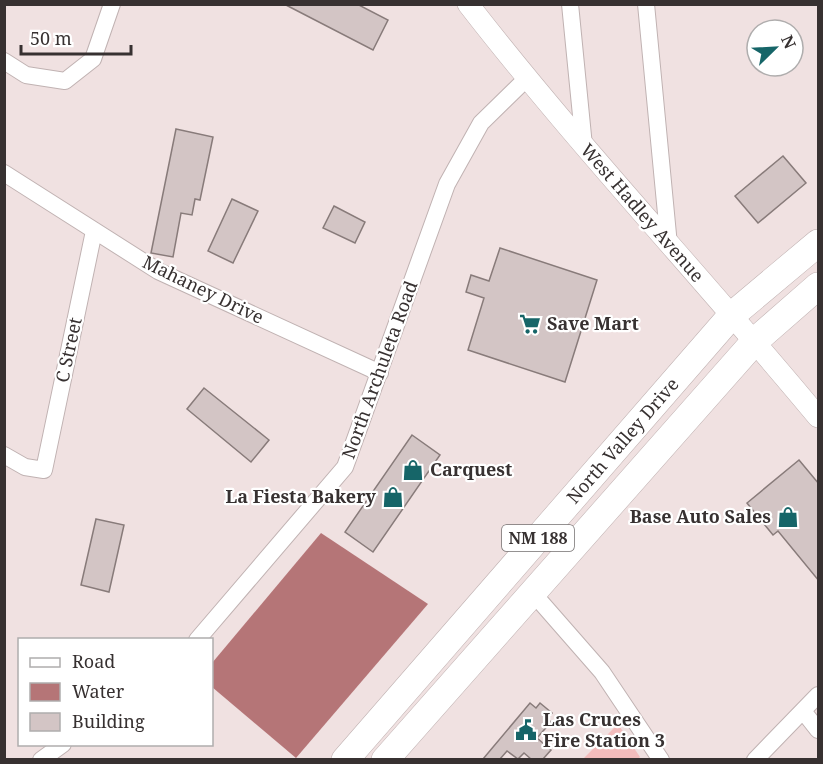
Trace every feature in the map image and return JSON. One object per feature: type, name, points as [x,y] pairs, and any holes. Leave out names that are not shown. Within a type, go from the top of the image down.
[{"type":"main road","name":"North Valley Drive","points":[[345,759],[731,316],[819,243]]},
{"type":"main road","name":"North Valley Drive","points":[[385,759],[755,341],[819,286]]},
{"type":"street","points":[[4,61],[26,75],[65,81],[93,59],[112,4]]},
{"type":"street","name":"West Hadley Avenue","points":[[468,4],[526,79],[819,417]]},
{"type":"street","points":[[570,4],[584,146]]},
{"type":"street","points":[[646,4],[669,245]]},
{"type":"street","name":"North Archuleta Road","points":[[198,638],[345,467],[447,184],[481,123],[526,79]]},
{"type":"street","name":"Mahaney Drive","points":[[4,173],[158,270],[380,373]]},
{"type":"street","name":"C Street","points":[[4,455],[25,467],[44,470],[94,231]]},
{"type":"street","points":[[532,592],[602,672],[661,759]]},
{"type":"street","points":[[755,759],[819,695]]},
{"type":"street","points":[[803,711],[819,730]]},
{"type":"street","points":[[41,759],[60,746]]},
{"type":"shaded area","points":[[618,724],[640,757],[637,760],[583,759]]},
{"type":"water","points":[[321,533],[428,604],[296,758],[213,688],[213,662]]},
{"type":"building","points":[[284,4],[357,4],[388,20],[373,50]]},
{"type":"building","points":[[176,129],[213,137],[200,200],[195,199],[192,215],[181,213],[173,257],[151,253]]},
{"type":"building","points":[[783,156],[806,183],[758,223],[735,196]]},
{"type":"building","points":[[232,199],[258,211],[233,263],[208,251]]},
{"type":"building","points":[[334,206],[365,222],[355,243],[323,228]]},
{"type":"building","name":"Save Mart","points":[[500,248],[597,280],[565,382],[468,350],[484,298],[466,292],[471,275],[489,281]]},
{"type":"building","points":[[204,388],[269,440],[251,462],[187,409]]},
{"type":"building","points":[[412,435],[440,455],[373,552],[345,532]]},
{"type":"building","name":"Base Auto Sales","points":[[799,460],[819,484],[819,581],[778,531],[773,535],[747,503]]},
{"type":"building","points":[[96,519],[124,525],[109,592],[81,585]]},
{"type":"building","name":"Las Cruces Fire Station 3","points":[[530,703],[536,708],[540,703],[552,713],[547,718],[551,722],[537,738],[551,750],[543,759],[531,759],[524,753],[518,759],[507,751],[500,759],[483,759]]},
{"type":"place","name":"Save Mart","points":[[530,324]]},
{"type":"place","name":"Carquest","points":[[413,470]]},
{"type":"place","name":"La Fiesta Bakery","points":[[393,497]]},
{"type":"place","name":"Base Auto Sales","points":[[788,517]]},
{"type":"place","name":"Las Cruces Fire Station 3","points":[[526,730]]}]
